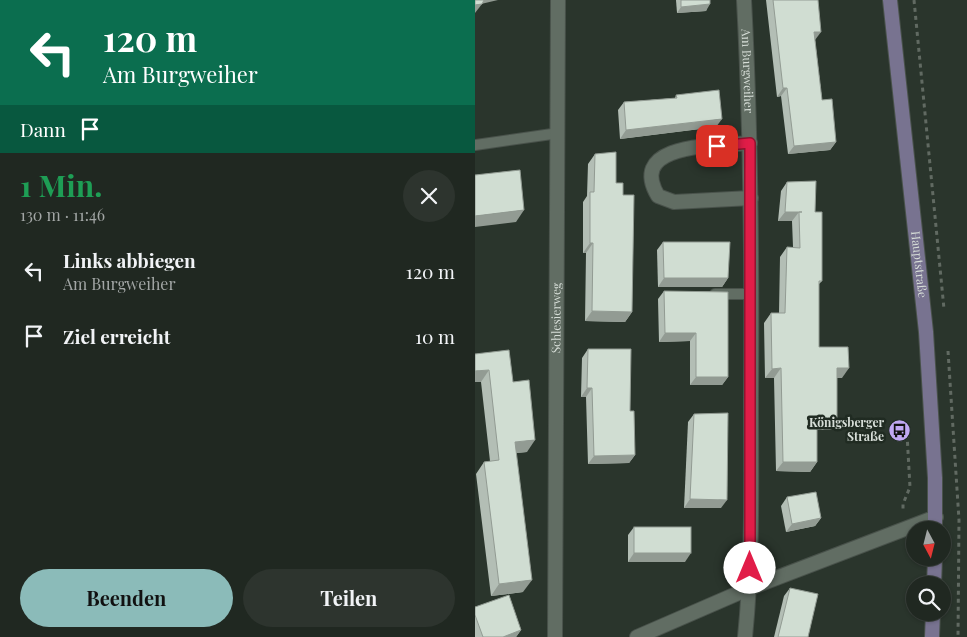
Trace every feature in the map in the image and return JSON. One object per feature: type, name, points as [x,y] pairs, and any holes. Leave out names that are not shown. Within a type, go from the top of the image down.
[{"type":"main road","name":"Hauptstraße","points":[[890,0],[926,332],[936,521]]},
{"type":"main road","points":[[932,637],[933,621]]},
{"type":"street","name":"Schlesierweg","points":[[555,637],[559,133],[558,0]]},
{"type":"street","name":"Am Burgweiher","points":[[744,0],[750,143],[752,294],[750,588],[745,637]]},
{"type":"street","points":[[750,143],[683,150],[660,157],[651,169],[651,184],[658,196],[675,202],[751,198]]},
{"type":"street","points":[[637,637],[750,588],[904,528]]},
{"type":"lane","points":[[475,145],[559,133]]},
{"type":"lane","points":[[706,294],[752,294]]},
{"type":"path","points":[[914,0],[938,233]]},
{"type":"path","points":[[900,430],[907,434],[910,487],[903,504],[904,528]]},
{"type":"path","points":[[958,637],[959,520]]},
{"type":"building","points":[[475,0],[484,0],[482,4],[475,5]]},
{"type":"building","points":[[681,0],[710,0],[710,4],[681,7]]},
{"type":"building","points":[[773,0],[818,0],[821,32],[814,32],[822,100],[832,99],[836,142],[794,146],[787,88],[783,88]]},
{"type":"building","points":[[719,90],[722,119],[626,130],[624,102],[677,98],[676,95]]},
{"type":"building","points":[[616,152],[616,183],[623,183],[623,195],[634,195],[632,312],[592,311],[593,243],[590,243],[590,192],[594,192],[595,154]]},
{"type":"building","points":[[520,170],[524,210],[475,216],[475,175]]},
{"type":"building","points":[[816,181],[815,212],[822,212],[822,281],[819,281],[819,347],[848,347],[849,368],[837,368],[837,420],[817,421],[817,462],[783,462],[781,368],[772,369],[771,313],[785,313],[787,247],[800,248],[799,212],[785,212],[787,182]]},
{"type":"building","points":[[663,242],[730,242],[728,278],[664,278]]},
{"type":"building","points":[[664,291],[728,292],[728,377],[696,377],[696,333],[665,333]]},
{"type":"building","points":[[588,349],[631,349],[630,411],[634,411],[635,455],[594,456],[592,388],[587,388]]},
{"type":"building","points":[[509,350],[513,382],[529,380],[535,440],[515,442],[532,580],[499,584],[484,462],[499,460],[489,370],[475,371],[475,354]]},
{"type":"building","points":[[728,413],[727,500],[690,499],[694,414]]},
{"type":"building","points":[[816,492],[821,518],[792,524],[787,497]]},
{"type":"building","points":[[634,527],[691,527],[691,553],[634,553]]},
{"type":"building","points":[[790,588],[818,594],[808,637],[778,637]]},
{"type":"building","points":[[509,595],[521,630],[503,637],[483,637],[475,615],[475,607]]},
{"type":"place","name":"Königsberger Straße","points":[[900,430]]},
{"type":"route","points":[[717,146],[750,143],[752,294],[750,568]]}]
